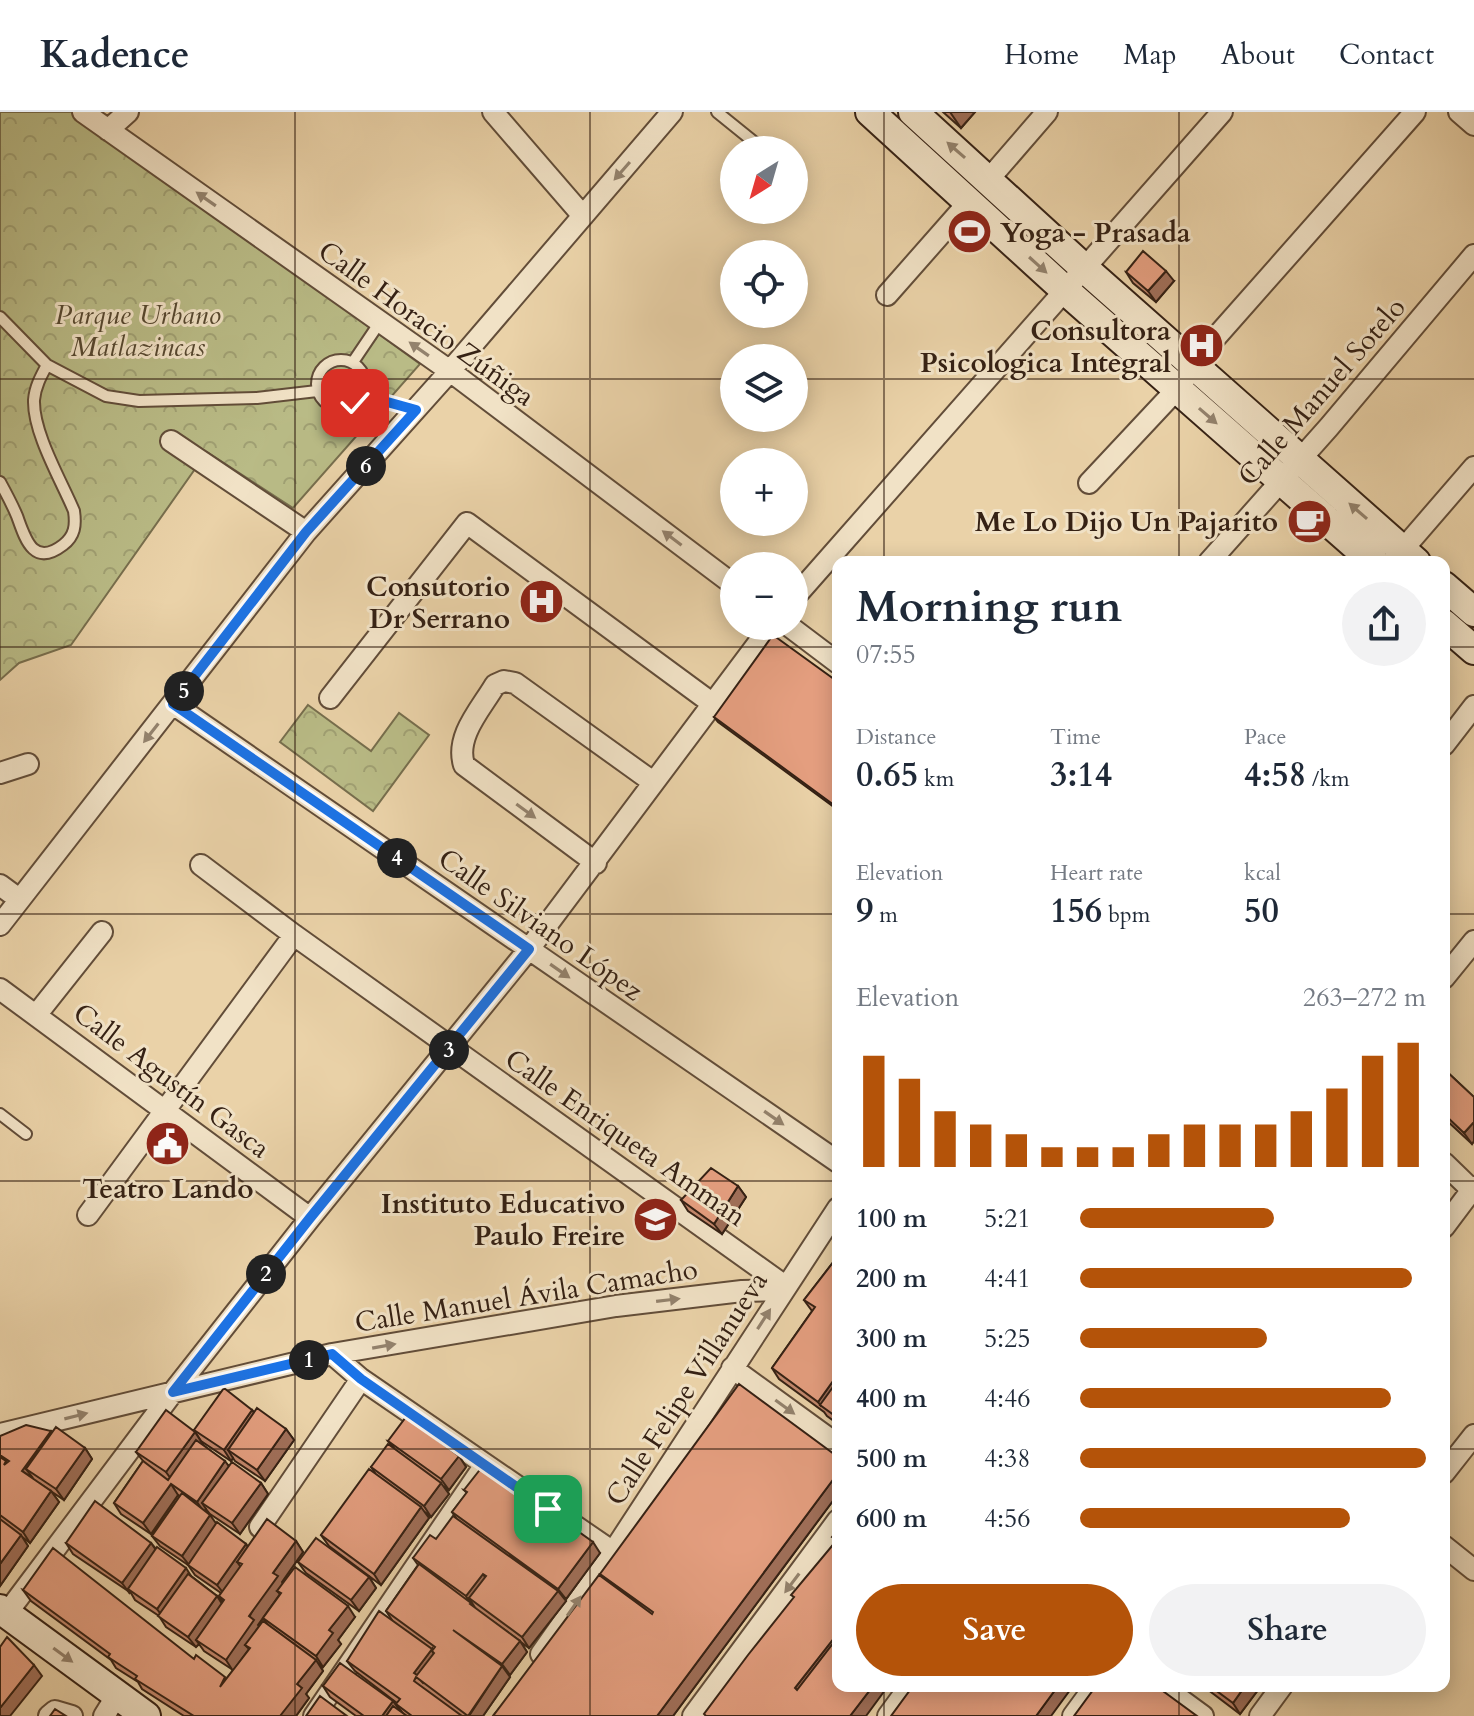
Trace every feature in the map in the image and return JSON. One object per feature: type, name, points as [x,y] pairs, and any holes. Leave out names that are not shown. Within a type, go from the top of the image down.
[{"type":"main road","points":[[870,112],[1177,389],[1291,470],[1401,556]]},
{"type":"main road","points":[[913,112],[1194,364],[1369,556]]},
{"type":"main road","points":[[1450,591],[1474,612]]},
{"type":"main road","points":[[1450,629],[1474,650]]},
{"type":"main road","points":[[3,1611],[111,1706],[146,1716]]},
{"type":"street","name":"Calle Horacio Zúñiga","points":[[83,112],[450,371],[720,574]]},
{"type":"street","points":[[108,130],[128,112]]},
{"type":"street","points":[[493,112],[583,216]]},
{"type":"street","points":[[0,925],[306,532],[450,371],[672,112]]},
{"type":"street","points":[[989,179],[1047,112]]},
{"type":"street","points":[[808,582],[1222,112]]},
{"type":"street","points":[[1089,483],[1177,389],[1194,364],[1415,112]]},
{"type":"street","points":[[1459,112],[1474,125]]},
{"type":"street","points":[[887,295],[968,203]]},
{"type":"street","name":"Calle Manuel Sotelo","points":[[1214,556],[1474,255]]},
{"type":"street","points":[[171,441],[306,532]]},
{"type":"street","points":[[1406,556],[1474,467]]},
{"type":"street","points":[[330,698],[467,523],[713,704]]},
{"type":"street","points":[[3,1611],[310,1218],[529,949],[761,640]]},
{"type":"street","points":[[808,640],[832,658]]},
{"type":"street","points":[[596,863],[464,765],[460,750],[463,739],[495,685],[504,681],[515,683],[653,782]]},
{"type":"street","name":"Calle Silviano López","points":[[173,704],[832,1158]]},
{"type":"street","points":[[1450,737],[1474,706]]},
{"type":"street","points":[[0,773],[28,764]]},
{"type":"street","name":"Calle Enriqueta Amman","points":[[201,865],[784,1288]]},
{"type":"street","points":[[0,885],[19,899]]},
{"type":"street","points":[[37,1014],[102,932]]},
{"type":"street","points":[[88,1215],[294,935]]},
{"type":"street","points":[[1450,971],[1474,941]]},
{"type":"street","name":"Calle Agustín Gasca","points":[[0,989],[310,1218]]},
{"type":"street","points":[[1450,1169],[1473,1190],[1450,1219]]},
{"type":"street","name":"Calle Felipe Villanueva","points":[[533,1665],[613,1552],[832,1217]]},
{"type":"street","name":"Calle Manuel Ávila Camacho","points":[[0,1434],[332,1354],[616,1306],[784,1288]]},
{"type":"street","points":[[332,1354],[361,1379],[484,1466],[613,1552]]},
{"type":"street","points":[[732,1368],[832,1441]]},
{"type":"street","points":[[260,1527],[361,1379]]},
{"type":"street","points":[[1450,1465],[1474,1435]]},
{"type":"street","points":[[314,1716],[484,1466]]},
{"type":"street","points":[[693,1716],[832,1528]]},
{"type":"street","points":[[1450,1551],[1474,1570]]},
{"type":"street","points":[[888,1716],[906,1692]]},
{"type":"street","points":[[1073,1716],[1091,1692]]},
{"type":"street","points":[[1170,1692],[1203,1716]]},
{"type":"street","points":[[1260,1716],[1278,1692]]},
{"type":"street","points":[[49,1716],[55,1711],[72,1716]]},
{"type":"lane","points":[[717,112],[747,136]]},
{"type":"lane","points":[[0,317],[47,365],[106,396],[139,401],[229,399],[317,391]]},
{"type":"lane","points":[[353,362],[380,322]]},
{"type":"lane","points":[[334,360],[353,362],[364,378],[362,395],[355,403],[337,408],[322,399],[316,381],[325,365],[334,360]]},
{"type":"lane","points":[[0,482],[25,541],[33,550],[44,553],[55,550],[71,537],[76,525],[74,511],[36,422],[34,399],[38,381],[47,365]]},
{"type":"lane","points":[[362,395],[416,410]]},
{"type":"lane","points":[[0,1114],[26,1134]]},
{"type":"green space","name":"Parque Urbano Matlazincas","points":[[0,112],[74,112],[420,364],[293,508],[207,452],[71,645],[19,663],[0,680]]},
{"type":"green space","points":[[308,705],[371,751],[399,713],[429,735],[373,811],[280,742]]},
{"type":"building","points":[[1143,251],[1166,271],[1148,291],[1126,272]]},
{"type":"building","points":[[769,640],[780,640],[832,678],[832,804],[714,717]]},
{"type":"building","points":[[1450,1075],[1474,1097],[1474,1122],[1464,1133],[1450,1120]]},
{"type":"building","points":[[711,1168],[738,1186],[714,1224],[681,1200]]},
{"type":"building","points":[[832,1264],[832,1382],[818,1402],[772,1368],[815,1307],[804,1300]]},
{"type":"building","points":[[739,1384],[832,1453],[832,1481],[657,1716],[493,1716],[599,1575],[652,1614],[600,1574]]},
{"type":"building","points":[[224,1388],[252,1410],[224,1450],[194,1430]]},
{"type":"building","points":[[832,1388],[832,1414],[820,1405]]},
{"type":"building","points":[[257,1408],[286,1429],[257,1470],[228,1450]]},
{"type":"building","points":[[166,1410],[195,1432],[166,1472],[136,1452]]},
{"type":"building","points":[[406,1417],[459,1456],[441,1479],[388,1441]]},
{"type":"building","points":[[26,1425],[51,1431],[22,1471],[51,1491],[23,1532],[0,1515],[0,1457],[6,1461],[4,1465],[9,1461],[0,1455],[0,1436]]},
{"type":"building","points":[[56,1427],[85,1448],[56,1489],[26,1469]]},
{"type":"building","points":[[196,1440],[225,1461],[197,1502],[171,1484],[143,1523],[114,1503],[143,1461],[168,1480]]},
{"type":"building","points":[[388,1444],[441,1483],[424,1506],[371,1467]]},
{"type":"building","points":[[232,1462],[261,1483],[232,1523],[202,1503]]},
{"type":"building","points":[[482,1467],[535,1505],[520,1525],[522,1527],[540,1504],[593,1542],[558,1589],[452,1512]]},
{"type":"building","points":[[369,1469],[421,1507],[374,1574],[321,1535]]},
{"type":"building","points":[[182,1493],[210,1515],[182,1556],[152,1536]]},
{"type":"building","points":[[95,1501],[151,1543],[122,1583],[66,1543]]},
{"type":"building","points":[[453,1516],[558,1591],[522,1637],[469,1598],[486,1576],[483,1574],[466,1596],[413,1558],[430,1535],[436,1539]]},
{"type":"building","points":[[0,1519],[21,1535],[0,1564]]},
{"type":"building","points":[[267,1519],[296,1541],[273,1573],[278,1576],[249,1616],[254,1620],[226,1660],[196,1640],[224,1600],[219,1596],[242,1564],[237,1562]]},
{"type":"building","points":[[217,1522],[246,1544],[217,1585],[188,1565]]},
{"type":"building","points":[[316,1538],[369,1577],[351,1600],[298,1562]]},
{"type":"building","points":[[832,1546],[832,1641],[795,1688],[797,1690],[832,1645],[832,1692],[868,1692],[850,1716],[706,1716],[704,1714],[794,1597],[791,1595]]},
{"type":"building","points":[[157,1547],[186,1568],[157,1609],[128,1589]]},
{"type":"building","points":[[53,1548],[194,1659],[196,1655],[225,1677],[220,1687],[250,1648],[245,1645],[263,1621],[316,1660],[297,1684],[302,1688],[280,1716],[194,1716],[135,1679],[137,1676],[108,1657],[110,1654],[23,1590]]},
{"type":"building","points":[[419,1564],[520,1641],[502,1664],[453,1630],[502,1666],[468,1716],[416,1677],[414,1681],[462,1716],[412,1716],[396,1704],[400,1699],[347,1661],[379,1611],[432,1649],[414,1673],[417,1675],[434,1653],[435,1647],[386,1611]]},
{"type":"building","points":[[295,1567],[348,1606],[329,1630],[333,1633],[316,1656],[263,1618],[281,1593],[277,1591]]},
{"type":"building","points":[[188,1574],[217,1596],[188,1637],[158,1616]]},
{"type":"building","points":[[7,1637],[34,1665],[0,1708],[0,1647]]},
{"type":"building","points":[[340,1663],[393,1701],[382,1716],[364,1716],[323,1686]]},
{"type":"building","points":[[909,1692],[1054,1692],[1036,1716],[891,1716]]},
{"type":"building","points":[[1092,1692],[1164,1692],[1197,1716],[1074,1716]]},
{"type":"building","points":[[1218,1692],[1241,1692],[1233,1703]]},
{"type":"building","points":[[320,1696],[347,1716],[306,1716]]},
{"type":"building","points":[[393,1706],[407,1716],[386,1716]]},
{"type":"building","points":[[55,1709],[66,1716],[50,1716]]},
{"type":"place","name":"Yoga - Prasada","points":[[969,232]]},
{"type":"place","name":"Consultora Psicologica Integral","points":[[1202,346]]},
{"type":"place","name":"Me Lo Dijo Un Pajarito","points":[[1309,521]]},
{"type":"place","name":"Consutorio Dr Serrano","points":[[541,602]]},
{"type":"place","name":"Teatro Lando","points":[[168,1143]]},
{"type":"place","name":"Instituto Educativo Paulo Freire","points":[[656,1219]]},
{"type":"route","points":[[355,403],[362,395],[416,410],[306,532],[173,704],[529,949],[173,1392],[332,1354],[361,1379],[548,1509]]}]
